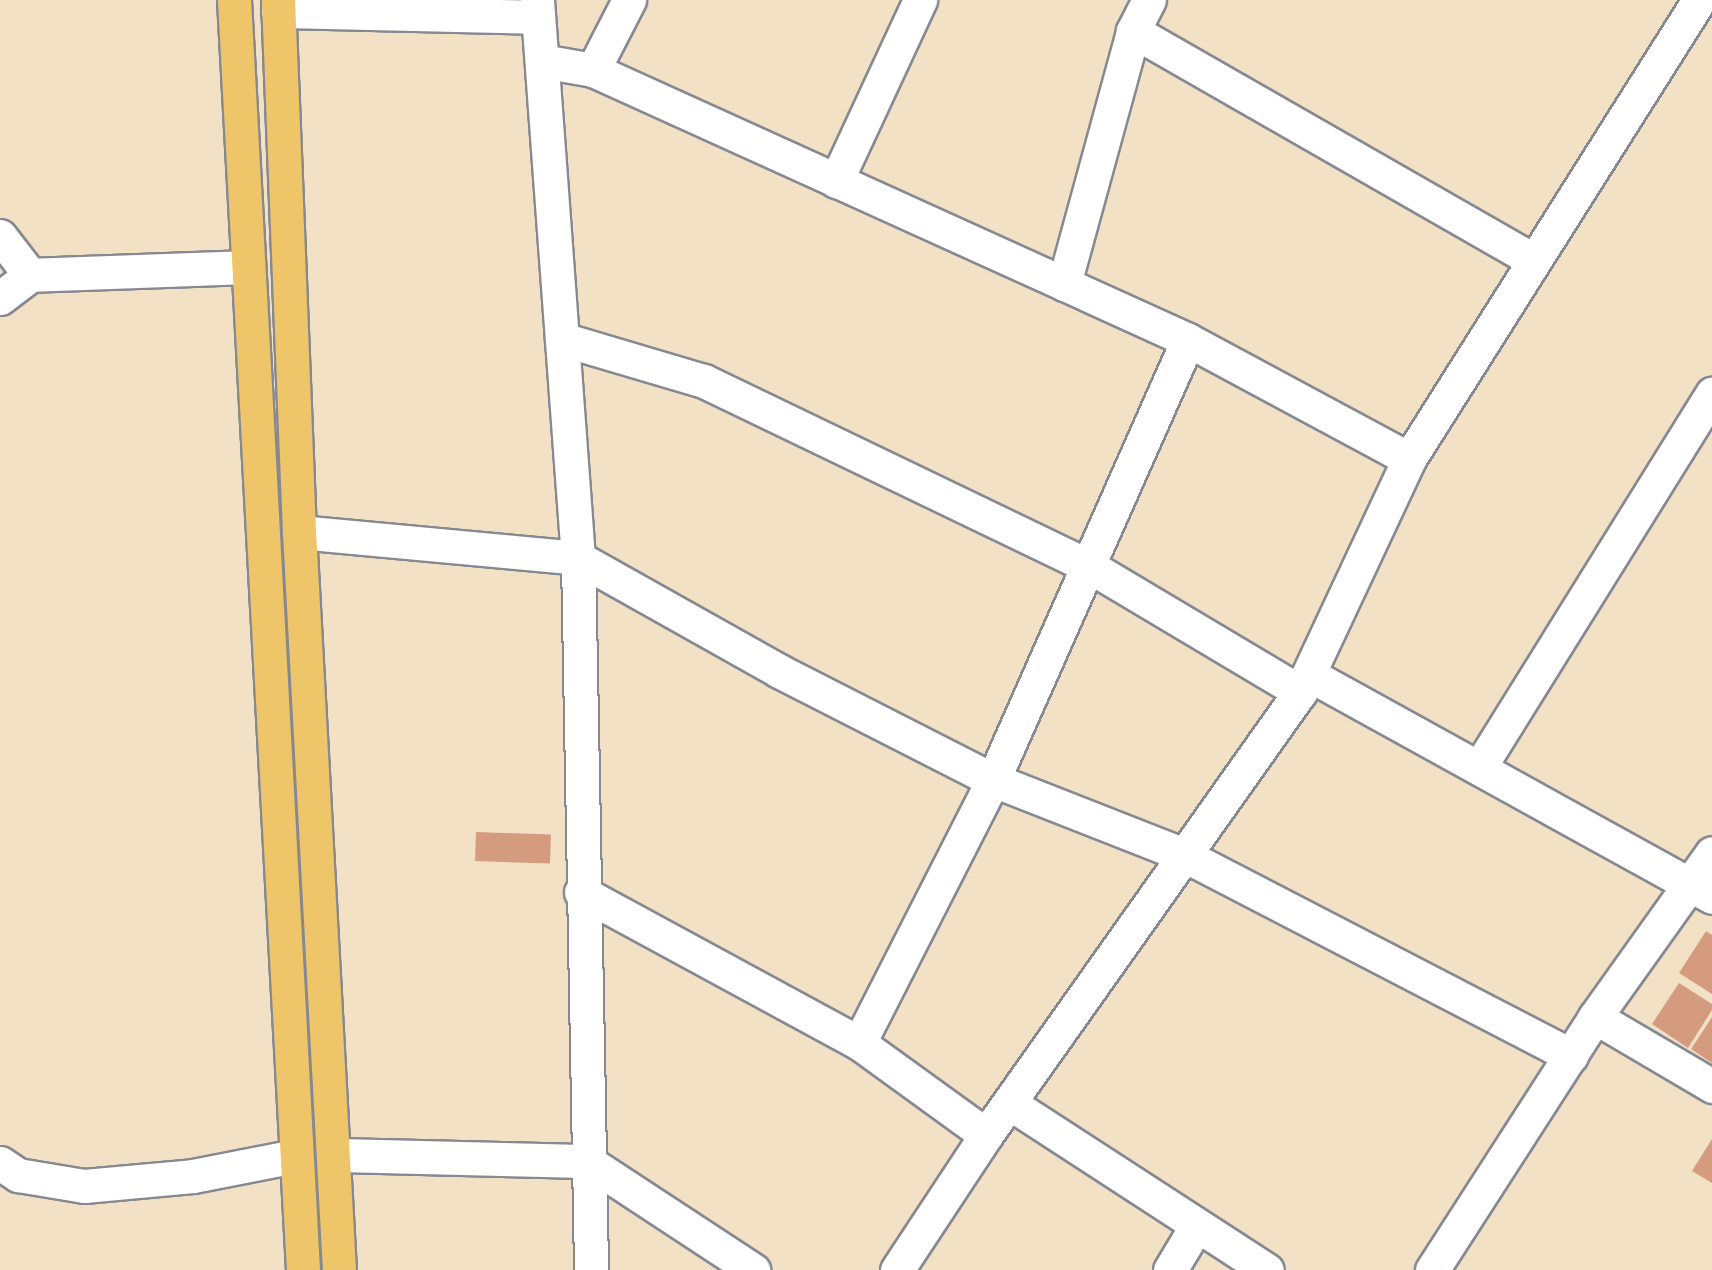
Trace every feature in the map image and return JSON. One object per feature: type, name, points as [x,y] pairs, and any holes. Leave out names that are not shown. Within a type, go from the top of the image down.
[{"type":"main road","points":[[234,0],[246,267],[303,1270]]},
{"type":"main road","points":[[278,5],[299,532],[335,1155],[339,1270]]},
{"type":"street","points":[[593,70],[629,0]]},
{"type":"street","points":[[836,182],[920,0]]},
{"type":"street","points":[[1064,284],[1133,31],[1149,0]]},
{"type":"street","points":[[897,1270],[986,1135],[1011,1104],[1305,684],[1409,459],[1533,260],[1700,0]]},
{"type":"street","points":[[1707,0],[1712,4]]},
{"type":"street","points":[[278,5],[538,9],[578,558],[581,892],[591,1270]]},
{"type":"street","points":[[1133,31],[1533,260]]},
{"type":"street","points":[[542,61],[593,70],[1188,340],[1409,459]]},
{"type":"street","points":[[0,236],[30,275]]},
{"type":"street","points":[[0,298],[30,275],[246,267]]},
{"type":"street","points":[[562,339],[704,381],[1089,566],[1305,684],[1479,768],[1701,891]]},
{"type":"street","points":[[859,1043],[993,780],[1188,340]]},
{"type":"street","points":[[1479,768],[1712,393]]},
{"type":"street","points":[[299,532],[578,558],[779,670],[993,780],[1184,855],[1571,1056]]},
{"type":"street","points":[[1432,1270],[1595,1017],[1701,891],[1712,853]]},
{"type":"street","points":[[581,892],[859,1043],[986,1135]]},
{"type":"street","points":[[1595,1017],[1712,1086]]},
{"type":"street","points":[[1011,1104],[1267,1270]]},
{"type":"street","points":[[335,1155],[587,1161],[753,1270]]},
{"type":"street","points":[[0,1163],[18,1175],[84,1186],[193,1176],[295,1156]]},
{"type":"street","points":[[1170,1270],[1197,1225]]},
{"type":"building","points":[[476,832],[551,835],[550,864],[475,861]]},
{"type":"building","points":[[1706,931],[1712,935],[1712,994],[1679,973]]},
{"type":"building","points":[[1679,983],[1712,1004],[1712,1010],[1688,1048],[1652,1024]]},
{"type":"building","points":[[1712,1017],[1712,1063],[1691,1049]]},
{"type":"building","points":[[1712,1139],[1712,1183],[1692,1171]]}]
